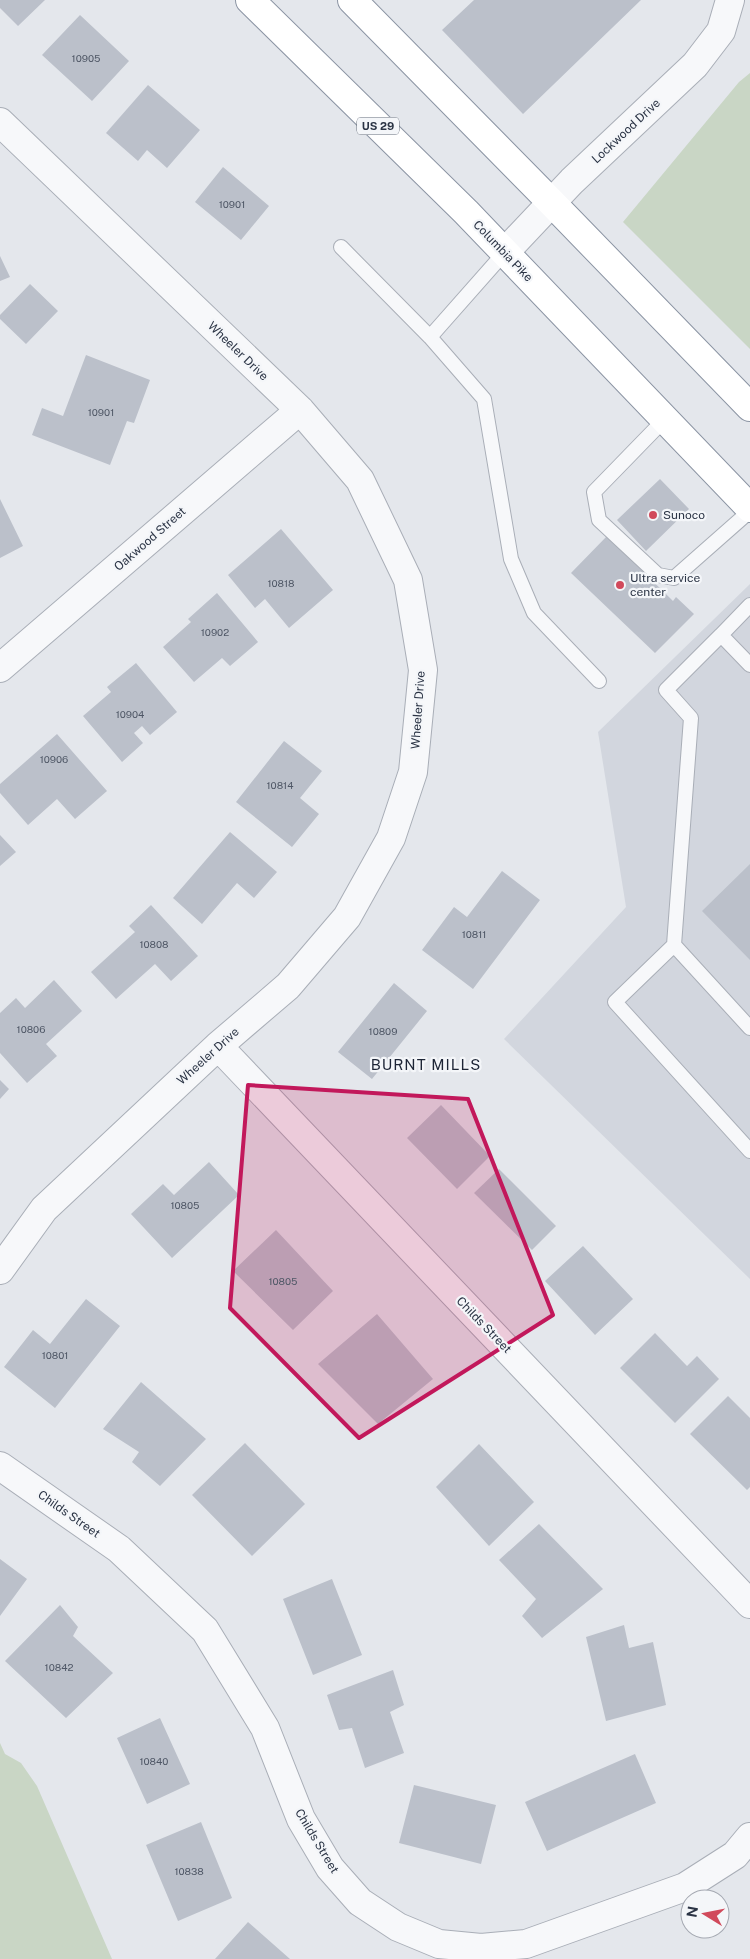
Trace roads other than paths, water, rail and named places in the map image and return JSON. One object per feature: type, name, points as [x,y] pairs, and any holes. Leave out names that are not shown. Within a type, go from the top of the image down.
[{"type":"highway","name":"Columbia Pike","points":[[250,0],[505,252],[750,510]]},
{"type":"highway","points":[[352,0],[750,407]]},
{"type":"street","name":"Lockwood Drive","points":[[505,252],[572,181],[695,65],[721,31],[730,0]]},
{"type":"street","name":"Wheeler Drive","points":[[0,122],[300,410],[360,480],[408,580],[422,670],[413,772],[391,838],[347,917],[288,986],[218,1046],[44,1209],[0,1270]]},
{"type":"street","name":"Oakwood Street","points":[[0,668],[300,410]]},
{"type":"street","name":"Childs Street","points":[[218,1046],[750,1604]]},
{"type":"street","name":"Childs Street","points":[[0,1466],[119,1549],[206,1630],[264,1728],[301,1819],[330,1868],[360,1902],[398,1927],[440,1944],[481,1948],[526,1944],[685,1887],[734,1855],[750,1837]]},
{"type":"lane","points":[[341,247],[430,337],[484,399],[511,559],[534,613],[599,682]]},
{"type":"lane","points":[[430,337],[505,252]]},
{"type":"lane","points":[[665,419],[594,492],[599,520],[658,575],[674,578],[750,510]]},
{"type":"lane","points":[[750,605],[666,690],[691,718],[674,945],[615,1002],[750,1151]]},
{"type":"lane","points":[[721,635],[750,665]]},
{"type":"lane","points":[[674,945],[750,1028]]},
{"type":"place","name":"Sunoco","points":[[653,515]]},
{"type":"place","name":"Ultra service center","points":[[620,585]]},
{"type":"district","name":"BURNT MILLS","points":[[426,1065]]}]
